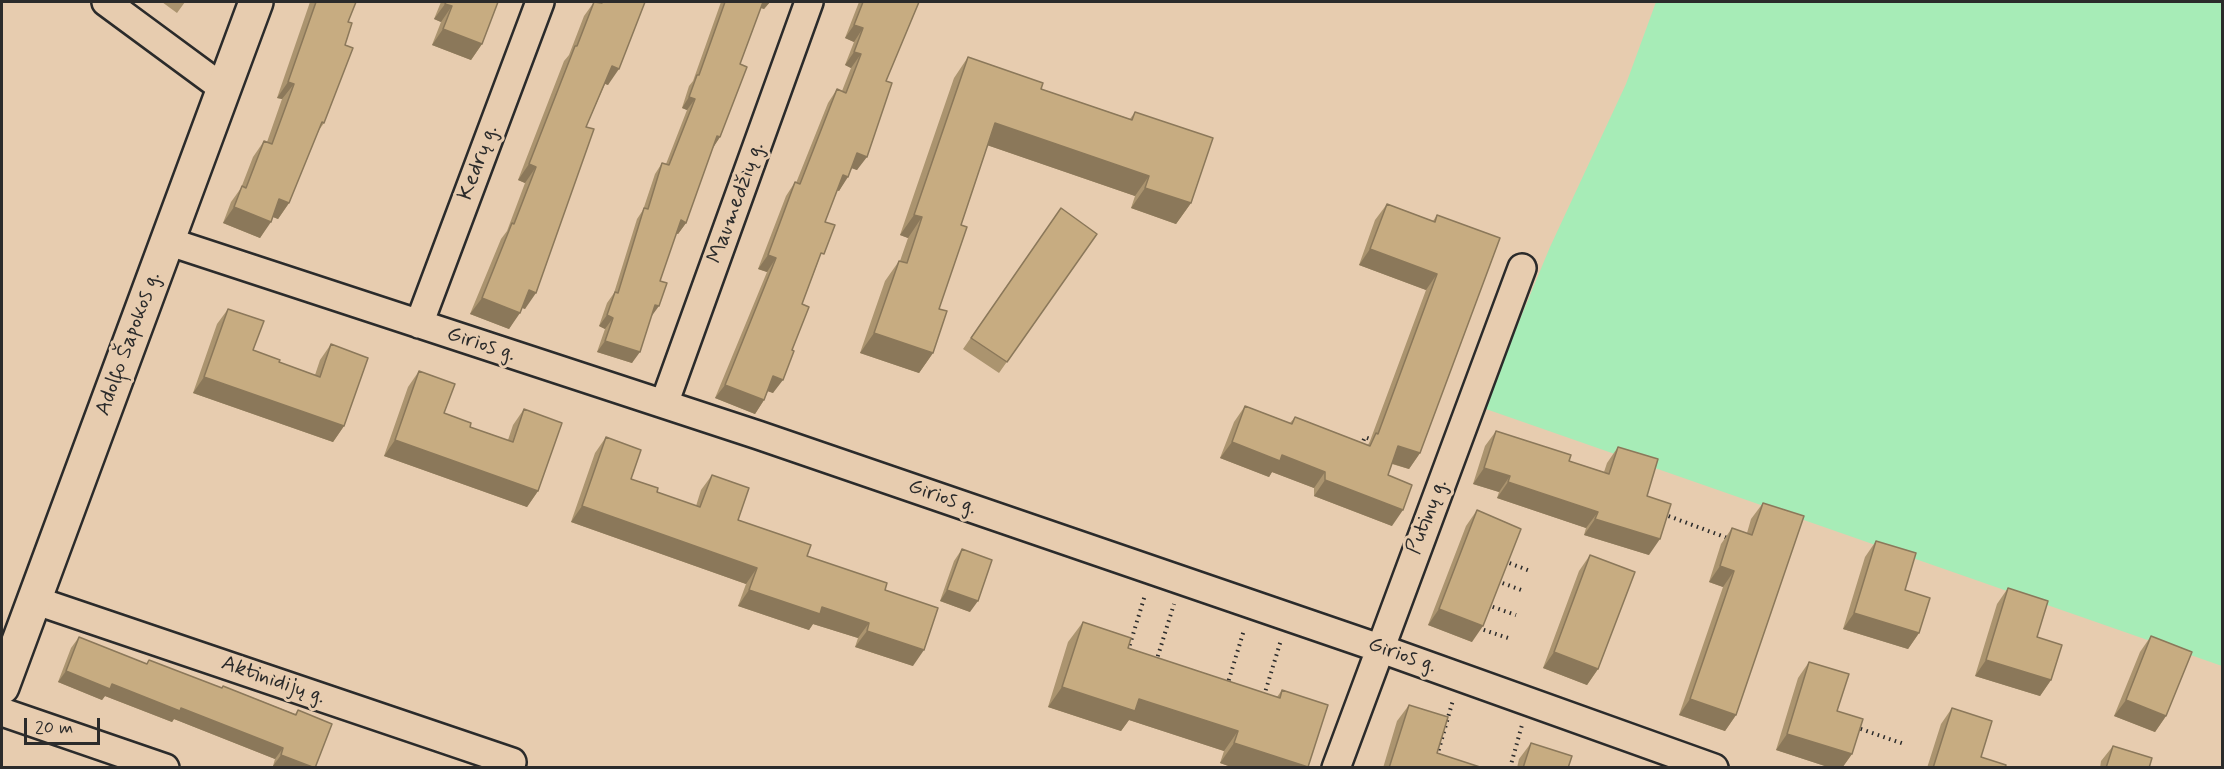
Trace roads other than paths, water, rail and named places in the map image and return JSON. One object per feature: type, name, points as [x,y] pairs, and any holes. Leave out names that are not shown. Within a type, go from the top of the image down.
[{"type":"street","points":[[106,2],[224,89]]},
{"type":"street","name":"Adolfo Šapokos g.","points":[[2,687],[256,2]]},
{"type":"street","name":"Kedrų g.","points":[[419,324],[540,2]]},
{"type":"street","name":"Maumedžių g.","points":[[664,404],[809,2]]},
{"type":"street","name":"Girios g.","points":[[167,242],[664,404],[1379,648],[1714,768]]},
{"type":"street","name":"Putinų g.","points":[[1336,768],[1522,268]]},
{"type":"street","name":"Aktinidijų g.","points":[[34,600],[512,762]]},
{"type":"street","points":[[2,712],[165,768]]}]
